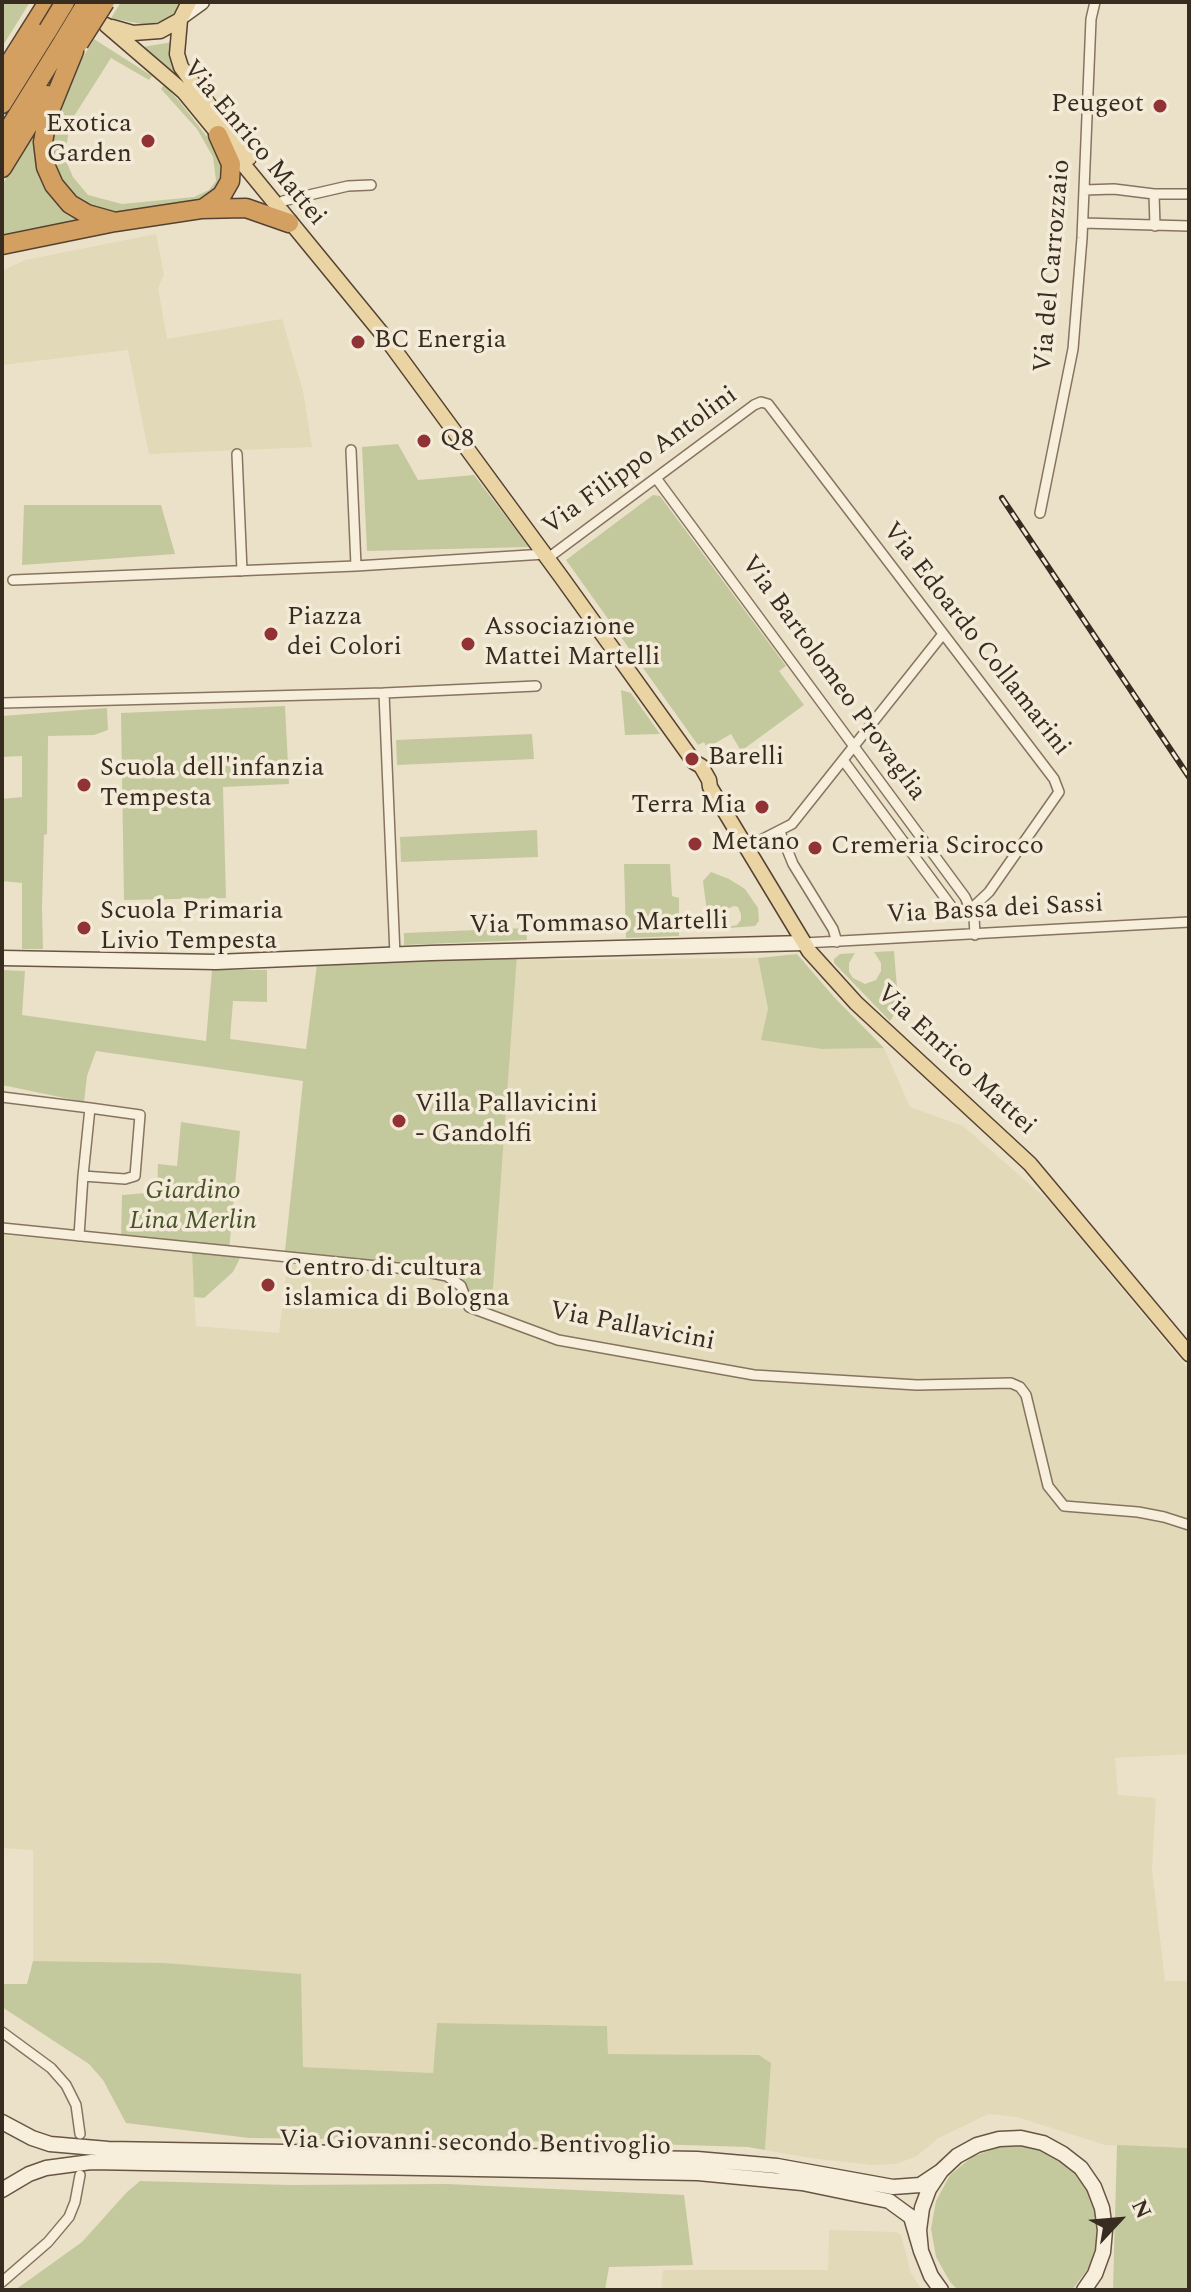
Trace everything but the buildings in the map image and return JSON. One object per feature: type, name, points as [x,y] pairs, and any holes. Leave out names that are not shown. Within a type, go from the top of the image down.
[{"type":"highway","points":[[48,2],[60,37],[44,129],[46,167],[54,185],[70,204],[87,214],[115,222]]},
{"type":"highway","points":[[2,168],[60,37],[72,2]]},
{"type":"highway","points":[[2,75],[60,37],[105,2]]},
{"type":"highway","points":[[2,104],[60,37]]},
{"type":"highway","points":[[2,140],[60,37]]},
{"type":"highway","points":[[201,209],[222,195],[230,181],[231,164],[218,135]]},
{"type":"highway","points":[[2,245],[33,236],[201,209],[246,208],[289,223]]},
{"type":"main road","points":[[72,2],[106,25],[133,33],[154,33],[166,29],[184,12]]},
{"type":"main road","name":"Via Enrico Mattei","points":[[184,12],[177,47],[181,67],[336,269],[357,302]]},
{"type":"main road","name":"Via Enrico Mattei","points":[[106,25],[174,82],[357,302],[694,762],[701,766],[710,787],[804,943],[856,1003],[1030,1164],[1189,1354]]},
{"type":"street","points":[[184,12],[202,2]]},
{"type":"street","name":"Via del Carrozzaio","points":[[1087,2],[1091,19]]},
{"type":"street","name":"Via del Carrozzaio","points":[[1040,513],[1073,349],[1083,223],[1091,19],[1095,2]]},
{"type":"street","name":"Via Enrico Mattei","points":[[283,201],[348,186],[371,185]]},
{"type":"street","points":[[1084,190],[1189,194]]},
{"type":"street","points":[[1154,194],[1155,226]]},
{"type":"street","points":[[1083,223],[1189,226]]},
{"type":"street","name":"Via Filippo Antolini","points":[[546,556],[761,402]]},
{"type":"street","name":"Via Edoardo Collamarini","points":[[761,402],[771,409],[1054,779],[1059,792],[997,882],[971,909]]},
{"type":"street","points":[[351,450],[356,566]]},
{"type":"street","points":[[237,454],[242,571]]},
{"type":"street","name":"Via Bartolomeo Provaglia","points":[[656,478],[965,897],[971,909],[975,935]]},
{"type":"street","points":[[13,580],[546,556]]},
{"type":"street","points":[[747,847],[792,824],[943,634]]},
{"type":"street","points":[[2,703],[536,686]]},
{"type":"street","points":[[384,693],[395,955]]},
{"type":"street","name":"Via Bartolomeo Provaglia","points":[[843,760],[954,910],[971,909]]},
{"type":"street","points":[[780,832],[799,873],[833,929],[837,942]]},
{"type":"street","name":"Via Bassa dei Sassi","points":[[804,943],[1189,922]]},
{"type":"street","name":"Via Tommaso Martelli","points":[[2,958],[216,962],[804,943]]},
{"type":"street","points":[[2,1097],[140,1115],[135,1176],[125,1179],[83,1176]]},
{"type":"street","points":[[79,1236],[90,1108]]},
{"type":"street","name":"Via Pallavicini","points":[[2,1228],[417,1270],[447,1276],[461,1286],[469,1307],[558,1340],[754,1375],[917,1385],[1011,1383],[1020,1387],[1026,1395],[1048,1486],[1064,1506],[1138,1512],[1189,1525]]},
{"type":"street","points":[[2,2032],[51,2068],[66,2085],[76,2105],[80,2134]]},
{"type":"street","name":"Via Giovanni secondo Bentivoglio","points":[[2,2122],[50,2144],[108,2149],[697,2159],[777,2166],[893,2187],[920,2185],[941,2171]]},
{"type":"street","points":[[921,2251],[919,2230],[922,2208],[929,2189],[941,2171],[967,2150],[999,2139],[1032,2141],[1063,2154],[1081,2168],[1094,2187],[1102,2208],[1105,2230],[1103,2252],[1095,2274],[1084,2290]]},
{"type":"street","name":"Via Giovanni secondo Bentivoglio","points":[[2,2190],[46,2168],[91,2162],[711,2174],[802,2183],[889,2201],[911,2217],[931,2276],[941,2290]]},
{"type":"street","points":[[2,2282],[48,2242],[69,2217],[80,2175]]},
{"type":"shaded area","points":[[156,234],[164,275],[158,288],[167,339],[282,319],[303,391],[312,447],[149,454],[128,350],[2,365],[2,271],[25,260]]},
{"type":"shaded area","points":[[517,955],[559,960],[758,958],[768,1009],[822,1049],[884,1048],[910,1107],[963,1126],[1050,1202],[1189,1370],[1189,1754],[1115,1758],[1118,1795],[1156,1798],[1152,1869],[1165,1981],[1189,1981],[1189,2148],[1105,2145],[1017,2117],[988,2114],[937,2139],[917,2156],[896,2164],[872,2165],[810,2158],[765,2150],[771,2063],[759,2055],[608,2054],[607,2026],[437,2023],[433,2073],[302,2067],[164,1963],[33,1961],[33,1850],[2,1848],[2,1235],[192,1251],[196,1326],[279,1333],[288,1260]]},
{"type":"shaded area","points":[[829,2230],[896,2232],[901,2235],[911,2273],[922,2290],[661,2290],[663,2270],[828,2270]]},
{"type":"green space","points":[[2,2],[30,2],[2,47]]},
{"type":"green space","points":[[121,2],[180,2],[177,11],[166,20],[146,25],[111,18]]},
{"type":"green space","points":[[94,39],[152,76],[149,80],[111,58],[71,121],[66,147],[67,163],[73,177],[88,195],[122,204],[194,197],[209,190],[216,181],[213,157],[197,129],[161,89],[164,85],[218,151],[227,172],[209,200],[111,214],[80,205],[58,182],[48,144],[67,83]]},
{"type":"green space","points":[[173,42],[249,165],[142,47]]},
{"type":"green space","points":[[37,128],[38,151],[91,220],[2,241],[2,185]]},
{"type":"green space","points":[[398,444],[418,480],[474,475],[529,547],[367,551],[362,447]]},
{"type":"green space","points":[[653,495],[660,496],[786,666],[779,671],[804,705],[741,751],[731,734],[707,748],[704,742],[698,745],[566,560]]},
{"type":"green space","points":[[24,505],[161,505],[175,554],[22,565]]},
{"type":"green space","points":[[621,690],[631,693],[660,734],[625,735]]},
{"type":"green space","points":[[285,706],[289,784],[223,787],[226,898],[124,900],[121,713]]},
{"type":"green space","points":[[107,708],[108,730],[94,735],[48,736],[43,949],[22,949],[22,883],[2,881],[2,799],[22,797],[22,756],[2,757],[2,716]]},
{"type":"green space","points":[[532,734],[534,759],[397,765],[396,740]]},
{"type":"green space","points":[[537,830],[538,857],[401,862],[400,837]]},
{"type":"green space","points":[[624,864],[670,864],[672,896],[679,898],[679,936],[626,938]]},
{"type":"green space","points":[[711,872],[745,889],[758,908],[759,921],[755,926],[717,929],[737,925],[741,914],[734,906],[719,912],[707,912],[703,881]]},
{"type":"green space","points":[[526,928],[527,940],[404,945],[404,933]]},
{"type":"green space","points":[[894,951],[898,1000],[902,1003],[890,1021],[834,963],[834,959],[840,954],[855,953],[849,963],[849,972],[865,984],[876,980],[881,971],[881,963],[874,952]]},
{"type":"green space","points":[[797,954],[884,1048],[822,1049],[761,1040],[768,1009],[758,958]]},
{"type":"green space","points":[[517,955],[491,1316],[469,1307],[461,1286],[447,1276],[288,1260],[285,1251],[303,1081],[96,1051],[87,1076],[84,1102],[2,1085],[2,970],[25,971],[22,1015],[206,1041],[212,970],[267,970],[267,1002],[233,1001],[230,1039],[306,1049],[317,964]]},
{"type":"green space","name":"Giardino Lina Merlin","points":[[181,1122],[240,1131],[229,1251],[121,1240],[122,1195],[157,1192],[158,1164],[177,1166]]},
{"type":"green space","points":[[192,1251],[241,1256],[233,1272],[204,1298],[194,1297]]},
{"type":"green space","points":[[33,1961],[164,1963],[301,1974],[303,2067],[433,2073],[437,2023],[607,2026],[608,2054],[759,2055],[771,2063],[765,2150],[584,2142],[249,2138],[126,2123],[103,2080],[89,2064],[2,2007],[2,1984],[27,1984]]},
{"type":"green space","points":[[1117,2145],[1189,2148],[1189,2290],[1113,2290]]},
{"type":"green space","points":[[1028,2146],[1052,2154],[1074,2169],[1089,2191],[1097,2215],[1098,2241],[1090,2266],[1072,2290],[958,2290],[936,2257],[931,2229],[936,2201],[950,2175],[972,2157],[999,2147]]},
{"type":"green space","points":[[140,2181],[290,2185],[447,2184],[684,2195],[693,2265],[609,2267],[605,2290],[15,2290],[82,2242]]},
{"type":"railway","points":[[1002,498],[1189,777]]},
{"type":"place","name":"Peugeot","points":[[1160,106]]},
{"type":"place","name":"Exotica Garden","points":[[148,141]]},
{"type":"place","name":"BC Energia","points":[[358,342]]},
{"type":"place","name":"Q8","points":[[424,441]]},
{"type":"place","name":"Piazza dei Colori","points":[[271,634]]},
{"type":"place","name":"Associazione Mattei Martelli","points":[[468,644]]},
{"type":"place","name":"Barelli","points":[[692,759]]},
{"type":"place","name":"Scuola dell'infanzia Tempesta","points":[[84,785]]},
{"type":"place","name":"Terra Mia","points":[[762,807]]},
{"type":"place","name":"Metano","points":[[695,844]]},
{"type":"place","name":"Cremeria Scirocco","points":[[815,848]]},
{"type":"place","name":"Scuola Primaria Livio Tempesta","points":[[84,928]]},
{"type":"place","name":"Villa Pallavicini - Gandolfi","points":[[399,1121]]},
{"type":"place","name":"Centro di cultura islamica di Bologna","points":[[268,1285]]}]
